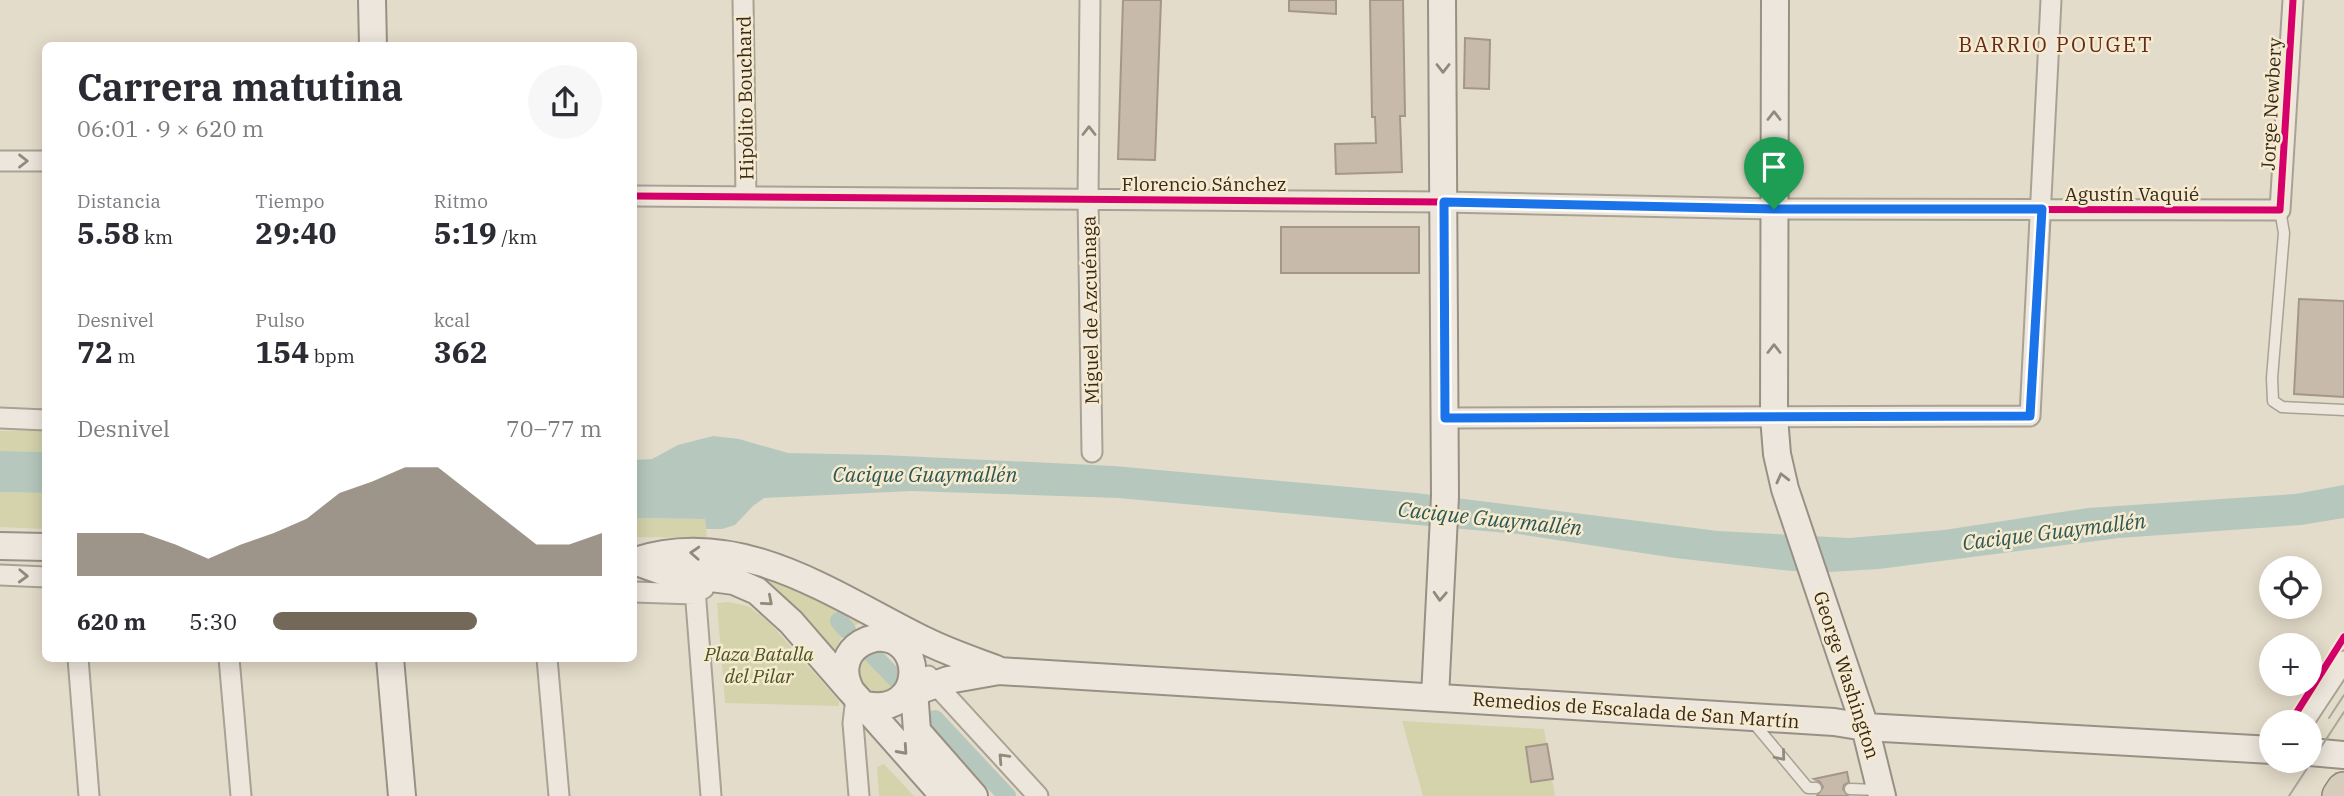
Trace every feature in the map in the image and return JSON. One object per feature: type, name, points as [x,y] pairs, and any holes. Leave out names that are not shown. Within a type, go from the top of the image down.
[{"type":"highway","points":[[2340,796],[2344,790]]},
{"type":"main road","points":[[372,0],[373,42]]},
{"type":"main road","points":[[1435,697],[1445,496],[1442,0]]},
{"type":"main road","name":"George Washington","points":[[1774,0],[1774,417],[1780,472],[1864,727],[1882,793]]},
{"type":"main road","points":[[0,546],[42,547]]},
{"type":"main road","name":"Remedios de Escalada de San Martín","points":[[637,560],[672,551],[748,558],[785,570],[832,591],[911,666],[967,676],[999,671]]},
{"type":"main road","points":[[637,562],[694,584],[721,579],[742,584],[764,596],[944,796]]},
{"type":"main road","points":[[832,591],[873,621],[911,666],[917,732],[974,796]]},
{"type":"main road","points":[[872,639],[911,666],[889,706],[880,707],[856,698],[844,673],[848,656],[854,649],[872,639]]},
{"type":"main road","points":[[390,662],[402,796]]},
{"type":"main road","name":"Remedios de Escalada de San Martín","points":[[911,666],[1834,722],[1864,727],[2259,749]]},
{"type":"main road","points":[[2322,753],[2344,755]]},
{"type":"street","name":"Hipólito Bouchard","points":[[743,0],[746,197]]},
{"type":"street","name":"Miguel de Azcuénaga","points":[[1090,0],[1088,199],[1092,452]]},
{"type":"street","points":[[1445,418],[2030,416],[2051,0]]},
{"type":"street","name":"Jorge Newbery","points":[[2280,210],[2293,0]]},
{"type":"street","points":[[0,160],[42,161]]},
{"type":"street","name":"Florencio Sánchez","points":[[637,196],[1444,202],[1774,209]]},
{"type":"street","name":"Agustín Vaquié","points":[[1774,209],[2280,210]]},
{"type":"street","points":[[0,418],[42,420]]},
{"type":"street","points":[[0,575],[42,576]]},
{"type":"street","points":[[637,592],[694,584],[711,796]]},
{"type":"street","points":[[2312,710],[2344,661]]},
{"type":"street","points":[[78,662],[89,796]]},
{"type":"street","points":[[229,662],[241,796]]},
{"type":"street","points":[[547,662],[559,796]]},
{"type":"street","points":[[911,666],[967,720],[1038,796]]},
{"type":"street","points":[[967,676],[959,684],[957,694],[967,720]]},
{"type":"street","points":[[856,698],[853,723],[859,796]]},
{"type":"lane","points":[[2280,210],[2284,233],[2272,378],[2273,401],[2282,407],[2344,410]]},
{"type":"lane","points":[[1749,718],[1811,791]]},
{"type":"lane","points":[[1850,789],[1882,793]]},
{"type":"green space","points":[[42,430],[42,452],[0,451],[0,431]]},
{"type":"green space","points":[[0,492],[42,493],[42,529],[0,527]]},
{"type":"green space","points":[[637,518],[705,519],[707,538],[637,537]]},
{"type":"green space","points":[[722,562],[759,570],[860,620],[860,623],[852,627],[842,617],[837,625],[844,633],[833,653],[782,595],[770,586]]},
{"type":"green space","name":"Plaza Batalla del Pilar","points":[[717,603],[748,606],[770,623],[839,701],[839,706],[725,703]]},
{"type":"green space","points":[[864,653],[897,688],[879,694],[861,686],[856,667]]},
{"type":"green space","points":[[1402,721],[1544,729],[1555,796],[1423,796]]},
{"type":"green space","points":[[884,764],[914,796],[879,796],[877,767]]},
{"type":"water","name":"Cacique Guaymallén","points":[[713,436],[739,439],[788,453],[1114,466],[1416,493],[1718,531],[1849,538],[1944,530],[2088,508],[2295,494],[2344,485],[2344,518],[2301,525],[2119,538],[1879,569],[1829,572],[1792,571],[1675,558],[1518,534],[1118,498],[912,491],[764,498],[735,525],[722,529],[706,529],[705,519],[637,518],[637,460],[652,459],[678,445]]},
{"type":"water","points":[[0,451],[42,452],[42,493],[0,492]]},
{"type":"building","points":[[1123,0],[1161,0],[1155,160],[1118,159]]},
{"type":"building","points":[[1289,0],[1336,0],[1336,14],[1289,11]]},
{"type":"building","points":[[1370,0],[1403,0],[1405,116],[1400,116],[1402,172],[1336,174],[1335,144],[1376,143],[1375,117],[1372,117]]},
{"type":"building","points":[[1465,38],[1490,40],[1489,89],[1464,88]]},
{"type":"building","points":[[1281,227],[1419,227],[1419,273],[1281,273]]},
{"type":"building","points":[[2299,299],[2344,301],[2344,397],[2294,394]]},
{"type":"building","points":[[1547,744],[1553,779],[1531,782],[1526,747]]},
{"type":"building","points":[[1847,772],[1849,782],[1843,789],[1848,796],[1817,796],[1823,787],[1814,779]]},
{"type":"waterway","points":[[839,621],[847,630]]},
{"type":"waterway","points":[[869,651],[898,681]]},
{"type":"waterway","points":[[935,719],[1007,796]]},
{"type":"tram line","points":[[2329,718],[2344,695]]},
{"type":"tram line","points":[[2289,796],[2344,712]]},
{"type":"cycle path","points":[[637,196],[1444,202],[1774,209],[2280,210],[2293,0]]},
{"type":"cycle path","points":[[2298,710],[2344,637]]},
{"type":"district","name":"BARRIO POUGET","points":[[2056,45]]},
{"type":"route","points":[[1444,202],[1774,209],[2042,209],[2030,416],[1445,418],[1444,202]]}]
